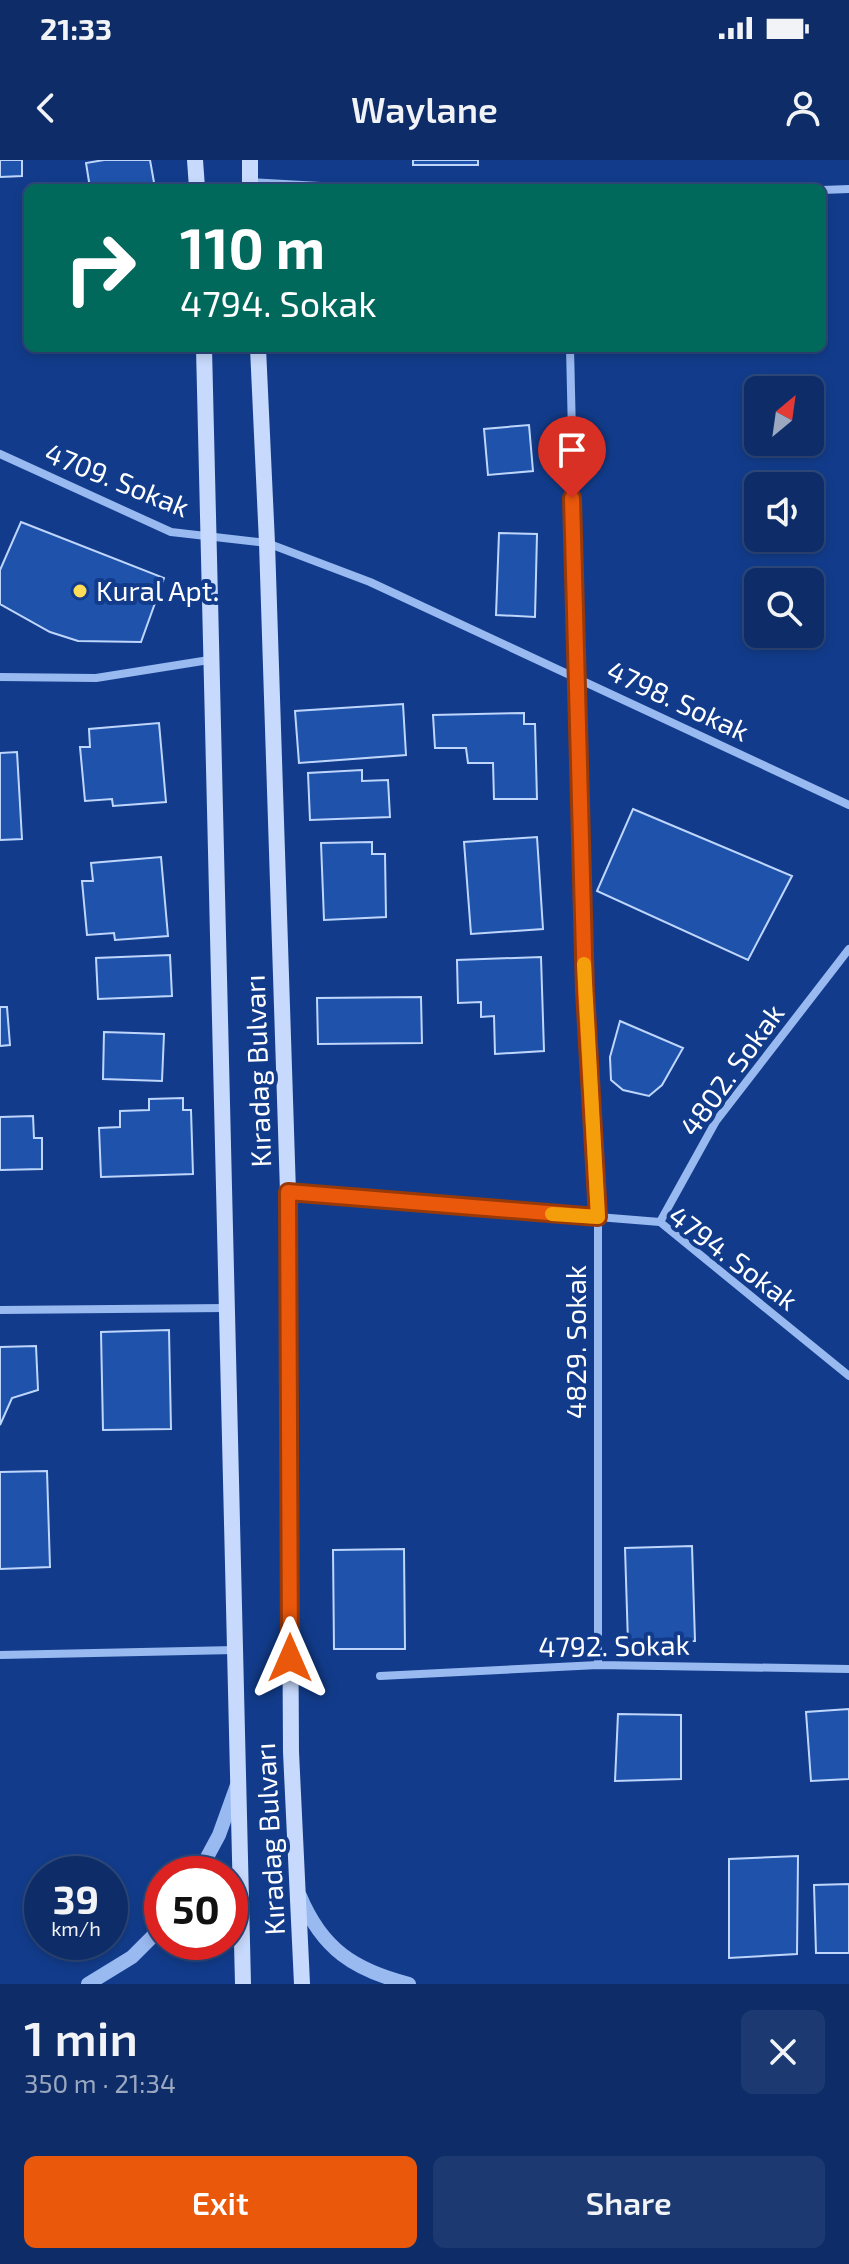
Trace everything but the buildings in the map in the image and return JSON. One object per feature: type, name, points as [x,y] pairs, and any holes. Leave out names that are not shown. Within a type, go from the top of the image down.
[{"type":"main road","points":[[195,160],[197,184]]},
{"type":"main road","points":[[249,184],[250,160]]},
{"type":"main road","name":"Kıradag Bulvarı","points":[[204,352],[209,660],[243,1984]]},
{"type":"main road","name":"Kıradag Bulvarı","points":[[258,352],[288,1192],[291,1752],[302,1984]]},
{"type":"street","points":[[826,190],[849,189]]},
{"type":"street","name":"4829. Sokak","points":[[570,352],[575,677],[585,992],[598,1217],[598,1665]]},
{"type":"street","name":"4709. Sokak","points":[[0,454],[171,532],[267,543]]},
{"type":"street","name":"4798. Sokak","points":[[267,543],[370,582],[849,805]]},
{"type":"street","points":[[0,677],[96,678],[209,660]]},
{"type":"street","name":"4802. Sokak","points":[[660,1222],[716,1121],[849,949]]},
{"type":"street","name":"4794. Sokak","points":[[288,1192],[660,1222],[849,1376]]},
{"type":"street","points":[[0,1310],[226,1308]]},
{"type":"street","points":[[0,1655],[236,1650]]},
{"type":"street","name":"4792. Sokak","points":[[380,1676],[598,1665],[849,1669]]},
{"type":"street","points":[[208,1856],[239,1781]]},
{"type":"street","points":[[300,1896],[314,1929],[341,1954],[381,1977],[409,1984]]},
{"type":"street","points":[[88,1984],[132,1957],[144,1945]]},
{"type":"slow traffic","points":[[552,1214],[598,1217],[584,964]]},
{"type":"place","name":"Kural Apt.","points":[[80,591]]},
{"type":"route","points":[[290,1658],[288,1192],[598,1217],[585,992],[572,498]]}]
